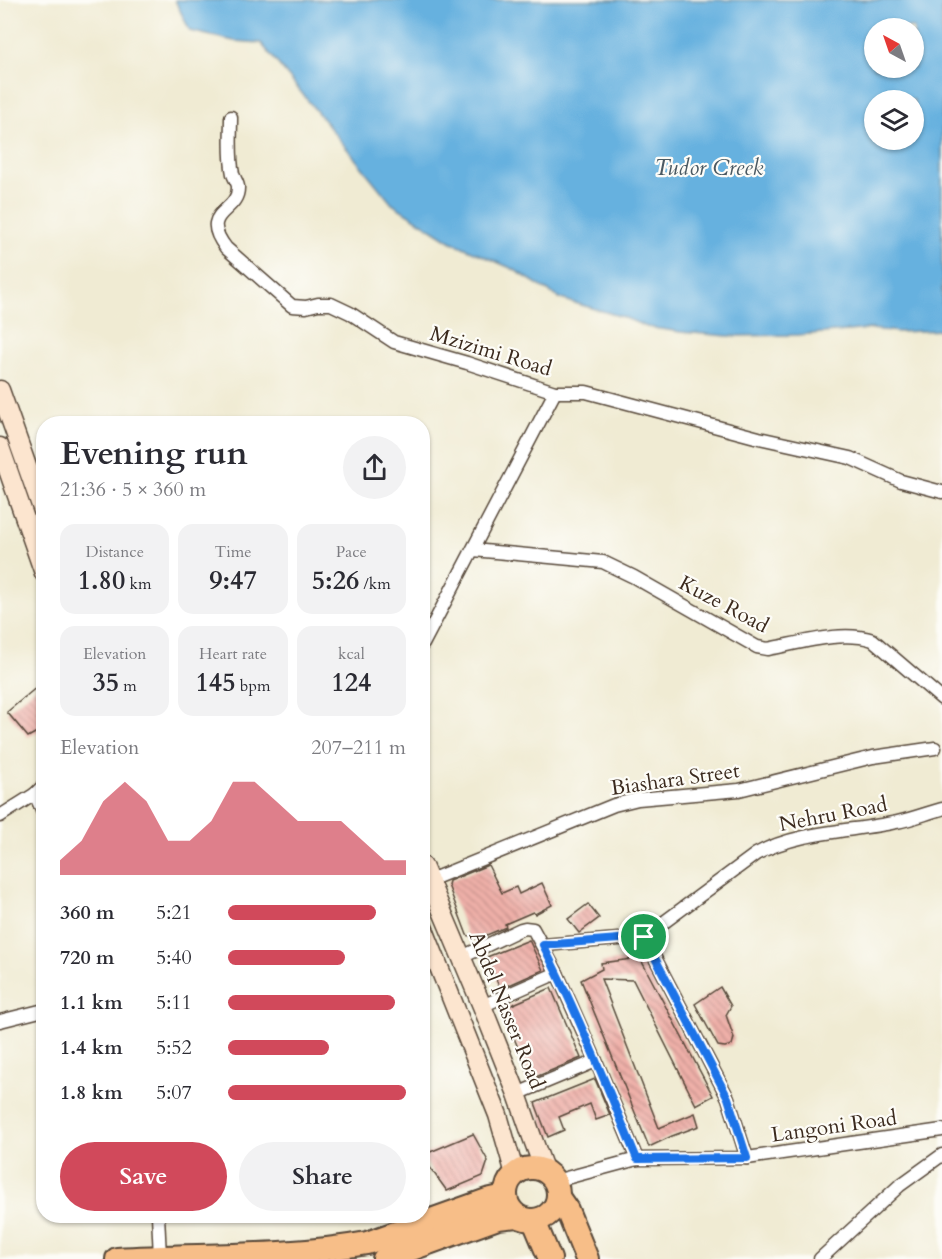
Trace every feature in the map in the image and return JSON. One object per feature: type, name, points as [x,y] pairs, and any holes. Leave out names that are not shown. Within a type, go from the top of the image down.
[{"type":"highway","points":[[550,1259],[525,1219],[511,1211],[507,1204],[506,1188],[510,1180],[515,1174],[525,1169],[536,1168],[553,1183],[567,1209],[587,1259]]},
{"type":"highway","points":[[384,1259],[498,1218],[543,1218],[555,1206],[553,1183]]},
{"type":"highway","points":[[430,1220],[505,1196]]},
{"type":"highway","points":[[117,1259],[251,1255],[351,1246],[367,1243],[423,1223]]},
{"type":"main road","points":[[0,390],[36,492]]},
{"type":"main road","points":[[18,442],[0,448],[36,550]]},
{"type":"main road","name":"Abdel Nasser Road","points":[[430,882],[517,1094],[531,1137],[553,1183]]},
{"type":"main road","points":[[430,958],[498,1115],[515,1174]]},
{"type":"street","name":"Mzizimi Road","points":[[231,117],[233,174],[238,186],[236,197],[217,220],[216,230],[226,248],[292,306],[331,304],[350,313],[394,342],[555,392],[586,392],[759,438],[850,458],[902,481],[942,492]]},
{"type":"street","points":[[430,631],[555,392]]},
{"type":"street","name":"Kuze Road","points":[[473,550],[603,562],[634,577],[757,647],[768,649],[841,636],[873,640],[942,699]]},
{"type":"street","name":"Biashara Street","points":[[430,872],[614,805],[638,799],[739,790],[873,757],[935,748]]},
{"type":"street","points":[[0,816],[36,791]]},
{"type":"street","name":"Nehru Road","points":[[644,937],[756,854],[771,846],[793,839],[897,822],[942,809]]},
{"type":"street","points":[[462,957],[525,928],[533,929],[557,973],[637,1159]]},
{"type":"street","points":[[543,945],[644,937],[728,1098],[747,1158]]},
{"type":"street","points":[[482,1006],[557,973]]},
{"type":"street","points":[[0,1022],[36,1012]]},
{"type":"street","points":[[517,1094],[596,1061]]},
{"type":"street","name":"Langoni Road","points":[[553,1183],[637,1159],[747,1158],[942,1130]]},
{"type":"street","points":[[820,1259],[899,1186],[942,1155]]},
{"type":"street","points":[[158,1223],[160,1257]]},
{"type":"water","name":"Tudor Creek","points":[[175,0],[942,0],[942,330],[899,332],[871,329],[798,335],[728,336],[647,327],[623,317],[561,299],[513,269],[452,242],[392,204],[261,43],[234,41],[190,31]]},
{"type":"building","points":[[36,688],[36,732],[28,737],[7,712]]},
{"type":"building","points":[[488,865],[502,893],[516,887],[519,894],[542,883],[552,905],[535,914],[533,912],[505,924],[506,927],[477,939],[467,935],[448,885],[449,881]]},
{"type":"building","points":[[588,904],[599,918],[579,933],[568,919]]},
{"type":"building","points":[[529,940],[543,970],[500,989],[487,957]]},
{"type":"building","points":[[640,958],[713,1096],[696,1105],[633,980],[601,979],[659,1128],[695,1113],[699,1126],[649,1147],[581,980],[602,969],[601,963]]},
{"type":"building","points":[[720,987],[731,1006],[726,1015],[734,1038],[732,1045],[725,1047],[718,1046],[695,1004]]},
{"type":"building","points":[[551,988],[581,1058],[531,1079],[502,1009]]},
{"type":"building","points":[[595,1079],[610,1115],[596,1120],[590,1104],[559,1117],[564,1130],[548,1137],[535,1103]]},
{"type":"building","points":[[473,1134],[488,1161],[483,1176],[447,1191],[430,1168],[430,1152]]},
{"type":"route","points":[[644,937],[728,1098],[747,1158],[637,1159],[596,1061],[543,945],[644,937]]}]
